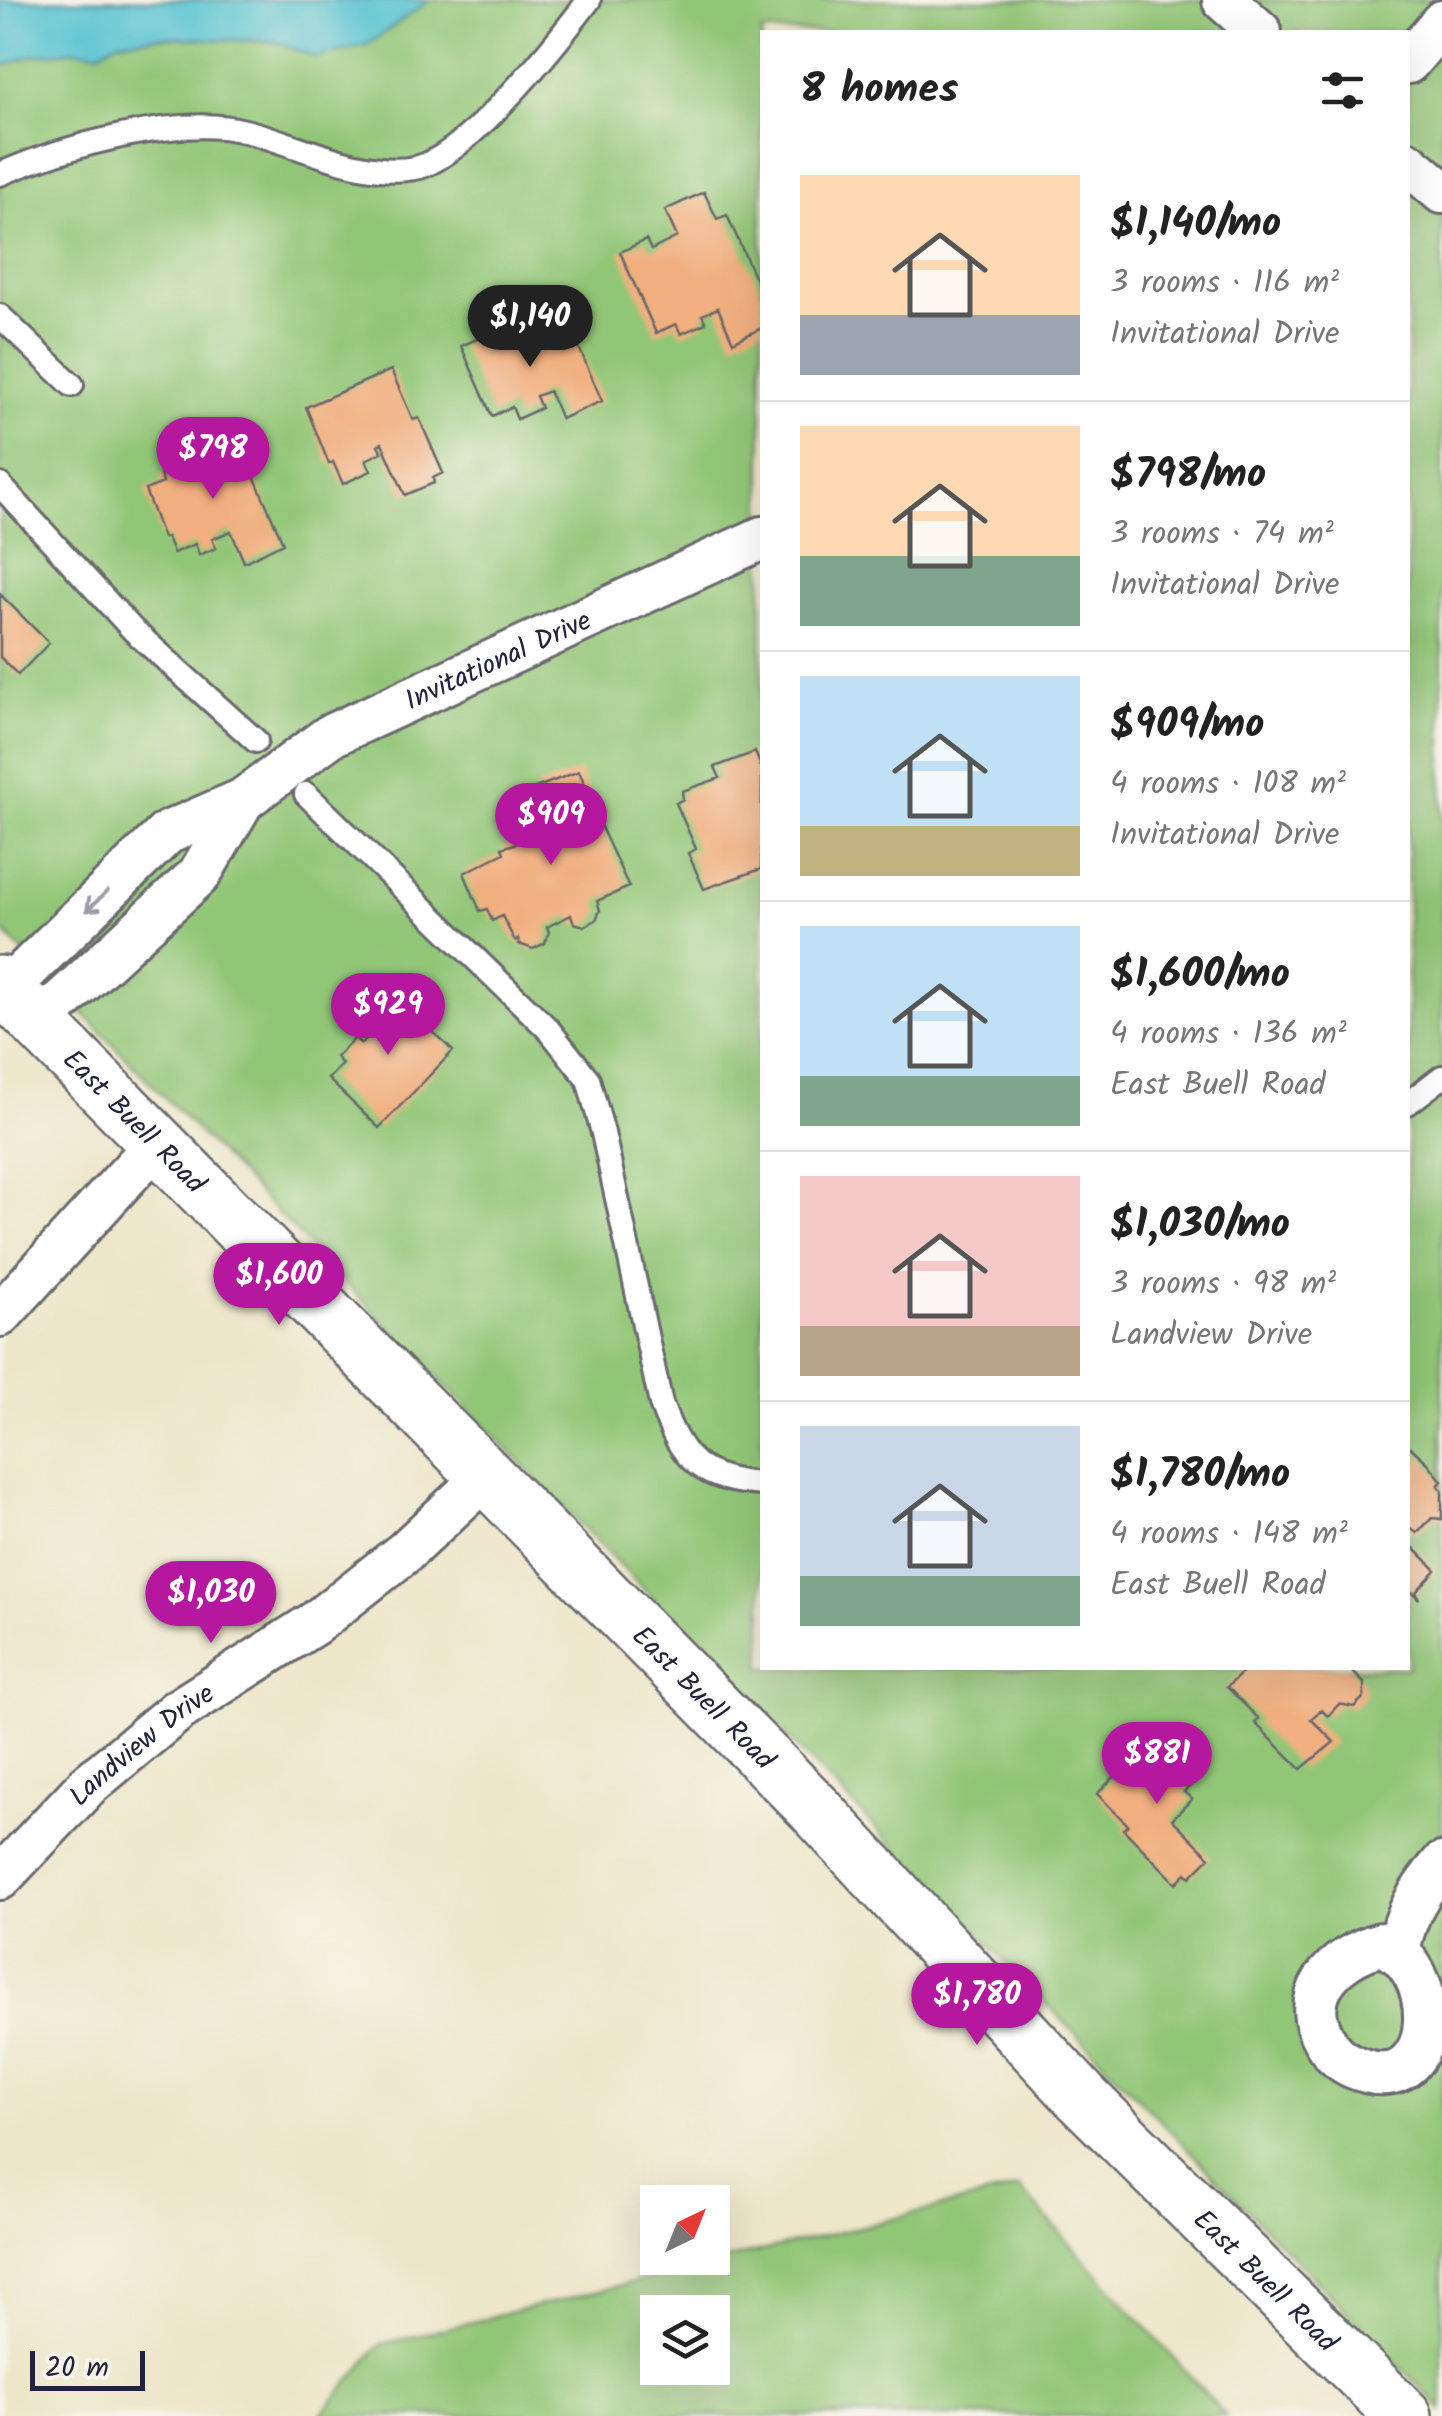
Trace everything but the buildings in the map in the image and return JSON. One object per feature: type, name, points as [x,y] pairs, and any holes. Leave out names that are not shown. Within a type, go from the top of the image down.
[{"type":"street","points":[[1224,0],[1258,30]]},
{"type":"street","points":[[1410,60],[1442,22]]},
{"type":"street","points":[[1410,165],[1442,192]]},
{"type":"street","name":"Invitational Drive","points":[[15,999],[167,833],[243,800],[330,736],[760,539]]},
{"type":"street","name":"East Buell Road","points":[[15,999],[814,1808],[1081,2097],[1404,2416]]},
{"type":"street","points":[[0,1315],[158,1142]]},
{"type":"street","name":"Landview Drive","points":[[0,1878],[88,1785],[176,1711],[315,1623],[404,1552],[484,1477]]},
{"type":"street","points":[[1399,1948],[1403,1924],[1420,1890],[1442,1864]]},
{"type":"lane","points":[[0,174],[34,160],[130,136],[170,127],[207,126],[245,130],[317,157],[391,169],[418,168],[443,154],[495,110],[535,70],[590,0]]},
{"type":"lane","points":[[0,316],[72,385]]},
{"type":"lane","points":[[0,486],[134,630],[256,740]]},
{"type":"lane","points":[[306,794],[549,1030],[588,1079],[603,1132],[661,1404],[674,1438],[694,1465],[722,1479],[760,1484]]},
{"type":"lane","points":[[1410,1101],[1442,1077]]},
{"type":"green space","points":[[0,0],[1442,0],[1442,2410],[0,928]]},
{"type":"green space","points":[[1020,2188],[1226,2416],[320,2416],[381,2344],[664,2275],[730,2275],[730,2259]]},
{"type":"water","points":[[0,0],[430,0],[369,44],[316,58],[277,42],[159,37],[118,41],[99,52],[75,50],[31,56],[0,67]]}]
